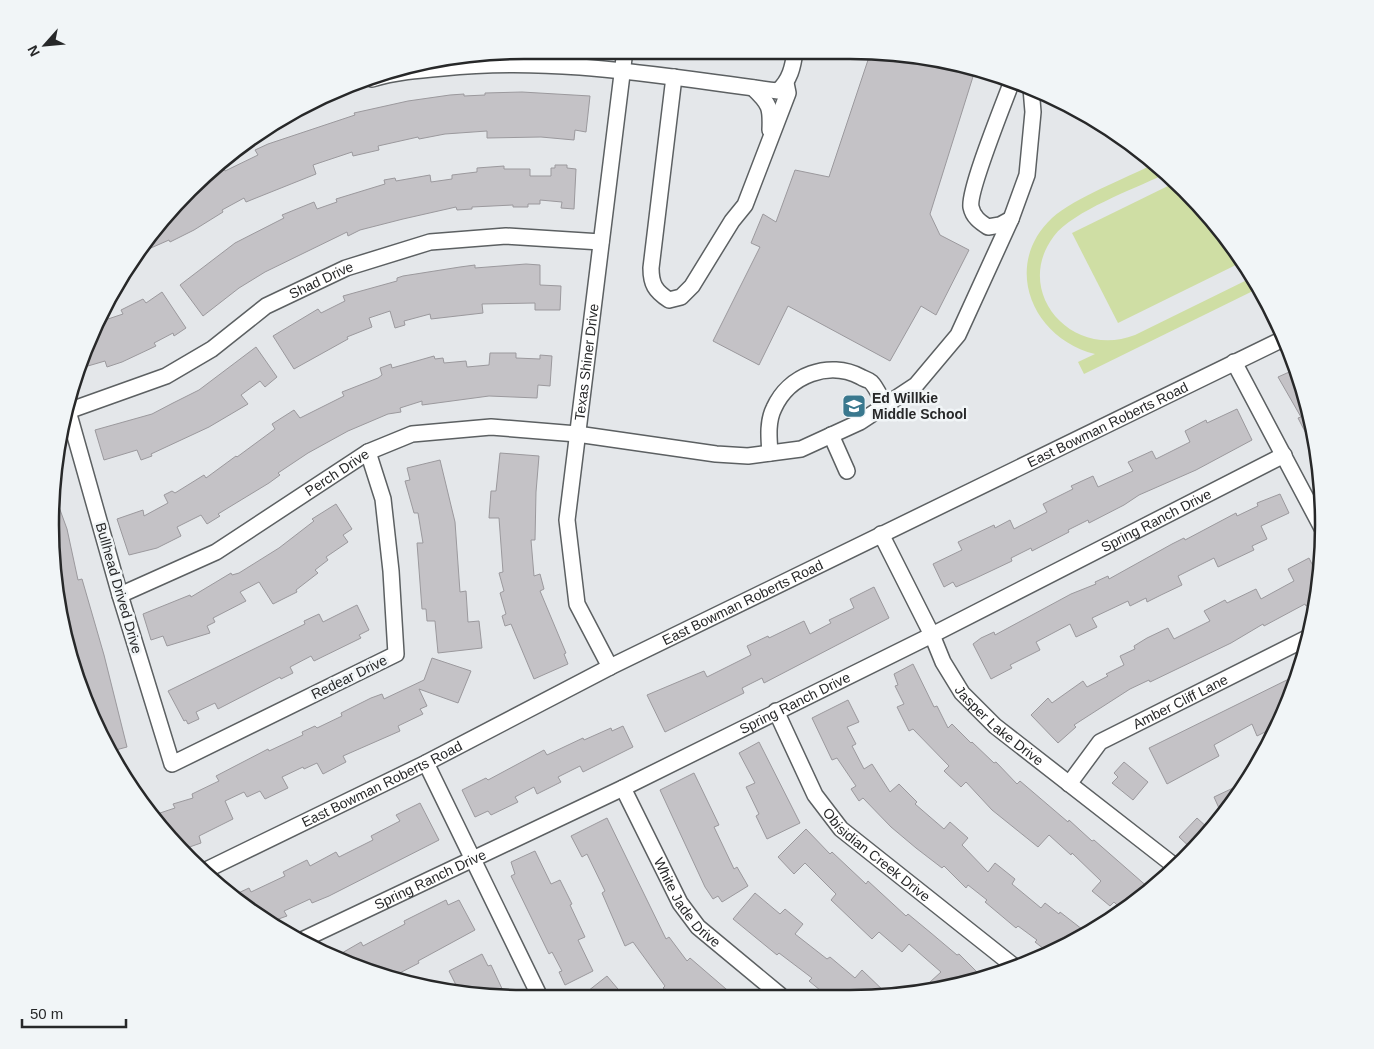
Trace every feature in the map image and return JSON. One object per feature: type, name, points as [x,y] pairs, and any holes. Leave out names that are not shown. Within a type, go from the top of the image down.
[{"type":"street","name":"Texas Shiner Drive","points":[[610,667],[577,604],[566,520],[624,59]]},
{"type":"street","points":[[429,69],[489,63],[622,69],[778,91],[786,83],[794,59]]},
{"type":"street","points":[[674,77],[651,268],[652,282],[658,293],[669,300],[681,297],[692,286],[732,221],[745,205],[788,93],[786,83]]},
{"type":"street","points":[[999,247],[988,227],[976,219],[970,206],[976,181],[1010,87]]},
{"type":"street","points":[[753,88],[768,104],[771,113],[769,142]]},
{"type":"street","name":"Perch Drive","points":[[120,595],[216,552],[368,452],[412,434],[491,427],[577,434],[716,454],[748,456],[801,449],[860,422],[916,385],[958,335],[999,247],[1027,175],[1033,112],[1032,96]]},
{"type":"street","points":[[988,227],[1000,225],[1011,219]]},
{"type":"street","name":"Shad Drive","points":[[74,409],[166,376],[212,349],[266,306],[346,268],[430,242],[506,236],[601,242]]},
{"type":"street","name":"East Bowman Roberts Road","points":[[210,868],[426,763],[610,667],[1278,341]]},
{"type":"street","points":[[1234,362],[1315,514]]},
{"type":"street","points":[[770,454],[769,432],[774,408],[787,388],[808,374],[835,370],[853,373],[871,382],[885,406]]},
{"type":"street","name":"Bullhead Drived Drive","points":[[71,421],[120,595],[172,764]]},
{"type":"street","points":[[831,435],[847,471]]},
{"type":"street","name":"Redear Drive","points":[[172,764],[396,654],[391,571],[382,499],[368,452]]},
{"type":"street","name":"Spring Ranch Drive","points":[[309,937],[622,788],[932,635],[1284,456]]},
{"type":"street","name":"Jasper Lake Drive","points":[[882,534],[932,635],[943,662],[962,692],[995,726],[1170,862]]},
{"type":"street","name":"Amber Cliff Lane","points":[[1069,784],[1100,742],[1300,642]]},
{"type":"street","name":"Obisidian Creek Drive","points":[[776,711],[815,795],[841,829],[1009,962]]},
{"type":"street","points":[[426,763],[537,990]]},
{"type":"street","name":"White Jade Drive","points":[[622,788],[680,903],[698,927],[774,990]]},
{"type":"green space","points":[[1148,167],[1160,177],[1089,209],[1063,227],[1054,236],[1043,257],[1040,278],[1044,298],[1055,316],[1070,329],[1089,338],[1111,340],[1135,335],[1246,280],[1253,291],[1084,374],[1078,362],[1095,354],[1073,346],[1055,333],[1041,317],[1031,298],[1027,278],[1028,257],[1037,237],[1052,218],[1087,196]]},
{"type":"green space","points":[[1169,185],[1200,217],[1236,265],[1118,323],[1072,233]]},
{"type":"building","points":[[868,60],[910,63],[973,76],[930,214],[940,235],[969,250],[936,315],[921,306],[890,361],[788,306],[759,365],[713,341],[760,247],[751,243],[763,214],[776,222],[795,170],[829,177]]},
{"type":"building","points":[[522,92],[590,96],[586,132],[575,130],[574,140],[541,137],[487,138],[487,131],[445,134],[419,139],[418,137],[378,146],[379,150],[353,156],[352,152],[313,165],[316,174],[246,202],[244,198],[222,210],[223,212],[194,230],[170,242],[169,240],[150,249],[174,217],[217,174],[224,169],[225,171],[258,155],[255,150],[355,115],[354,113],[408,101],[450,95],[485,95],[485,93]]},
{"type":"building","points":[[555,165],[567,165],[567,168],[576,169],[574,209],[561,208],[562,202],[540,200],[540,204],[528,204],[528,207],[513,207],[513,205],[472,207],[472,209],[457,210],[456,207],[360,230],[348,236],[347,232],[265,272],[239,288],[203,316],[180,285],[235,243],[284,218],[282,215],[314,202],[317,209],[337,202],[336,199],[385,184],[384,180],[395,178],[396,181],[430,175],[431,182],[452,179],[452,175],[477,172],[477,168],[504,166],[504,169],[530,169],[530,176],[551,176],[551,168],[555,168]]},
{"type":"building","points":[[526,264],[540,265],[540,285],[561,286],[560,310],[535,310],[535,303],[482,304],[483,313],[431,319],[430,314],[404,321],[405,325],[395,328],[390,311],[369,318],[372,327],[347,337],[348,339],[294,369],[273,336],[318,309],[321,313],[345,301],[343,296],[397,281],[397,278],[403,276],[475,265],[475,268]]},
{"type":"building","points":[[162,292],[186,328],[174,336],[173,333],[154,343],[156,346],[122,362],[107,367],[105,361],[86,366],[107,319],[123,314],[121,310],[143,299],[146,303]]},
{"type":"building","points":[[256,347],[277,377],[265,387],[260,381],[241,395],[248,404],[209,427],[151,454],[152,456],[141,460],[137,450],[104,460],[95,430],[152,414],[199,390]]},
{"type":"building","points":[[490,353],[516,353],[516,358],[540,359],[540,355],[552,356],[550,386],[538,385],[537,398],[489,396],[422,405],[422,401],[400,408],[401,412],[388,414],[348,431],[308,453],[278,473],[280,475],[269,483],[218,514],[220,516],[207,524],[201,515],[177,527],[181,536],[157,548],[129,555],[117,519],[143,510],[144,516],[168,503],[164,495],[172,491],[175,493],[204,475],[206,478],[275,429],[272,424],[294,410],[300,418],[344,396],[342,392],[378,378],[382,375],[380,368],[391,364],[392,368],[434,356],[435,359],[443,358],[444,363],[466,361],[467,367],[489,365]]},
{"type":"building","points":[[1290,372],[1306,433],[1298,418],[1301,417],[1278,377]]},
{"type":"building","points":[[1237,409],[1252,440],[1196,470],[1139,495],[1089,523],[1088,520],[1068,530],[1069,532],[1032,551],[1031,548],[1011,558],[1012,561],[956,587],[953,582],[944,587],[933,564],[962,550],[958,542],[994,525],[995,528],[1010,520],[1014,529],[1047,512],[1043,504],[1073,489],[1071,486],[1093,476],[1098,487],[1133,471],[1128,462],[1152,451],[1156,459],[1190,442],[1185,431],[1206,420],[1207,423]]},
{"type":"building","points":[[500,453],[539,456],[535,540],[531,540],[534,576],[540,574],[544,589],[540,591],[566,653],[564,654],[568,664],[534,679],[511,624],[505,626],[502,616],[506,614],[500,593],[504,591],[499,573],[503,572],[499,518],[489,518],[491,491],[496,491]]},
{"type":"building","points":[[440,460],[455,522],[460,592],[466,591],[468,622],[479,621],[482,648],[438,653],[435,621],[427,621],[426,609],[422,609],[417,543],[423,543],[418,513],[414,513],[405,481],[410,480],[407,468]]},
{"type":"building","points":[[1280,494],[1289,513],[1261,526],[1267,539],[1252,546],[1254,550],[1218,567],[1214,558],[1178,576],[1182,585],[1147,602],[1146,598],[1130,606],[1128,601],[1092,618],[1097,627],[1076,637],[1070,624],[1036,642],[1040,650],[1010,665],[1012,668],[991,679],[973,644],[981,638],[994,632],[995,635],[1071,594],[1096,584],[1095,582],[1108,576],[1109,579],[1184,538],[1185,540],[1236,513],[1237,516],[1258,506],[1257,503]]},
{"type":"building","points":[[336,504],[352,529],[343,535],[348,542],[326,557],[328,560],[315,570],[318,573],[296,590],[297,592],[273,604],[259,582],[240,592],[246,601],[213,618],[215,622],[207,626],[210,633],[167,646],[163,636],[151,640],[143,614],[190,595],[191,597],[231,573],[232,575],[239,573],[279,548],[314,521],[312,519]]},
{"type":"building","points":[[60,508],[67,529],[78,580],[82,579],[104,655],[127,747],[117,750],[94,703],[83,674],[68,615],[63,585],[60,555]]},
{"type":"building","points":[[1309,558],[1313,566],[1308,605],[1305,604],[1264,626],[1263,624],[1231,643],[1150,682],[1149,680],[1130,689],[1074,725],[1076,727],[1058,743],[1031,715],[1048,698],[1052,703],[1083,681],[1087,687],[1108,676],[1106,674],[1124,665],[1120,656],[1135,649],[1134,646],[1147,638],[1168,628],[1174,639],[1210,621],[1204,611],[1225,600],[1227,603],[1256,589],[1261,599],[1294,581],[1288,569]]},
{"type":"building","points":[[874,587],[889,618],[764,683],[762,678],[742,688],[744,693],[665,732],[647,695],[704,671],[707,677],[751,655],[747,646],[768,636],[769,638],[804,621],[810,634],[831,623],[829,620],[854,608],[850,599]]},
{"type":"building","points":[[357,605],[369,630],[359,635],[361,638],[314,661],[311,656],[290,667],[293,673],[281,679],[280,677],[218,709],[215,703],[196,712],[199,719],[188,724],[186,720],[184,721],[168,691],[305,624],[304,621],[319,614],[323,622]]},
{"type":"building","points":[[432,658],[471,671],[458,703],[419,689],[427,706],[420,709],[423,714],[398,726],[400,731],[343,756],[346,762],[323,774],[317,763],[282,777],[288,788],[265,799],[260,791],[247,797],[244,792],[225,801],[233,819],[199,836],[201,843],[189,847],[159,813],[175,808],[173,804],[193,798],[192,794],[219,781],[216,776],[268,749],[269,751],[303,735],[302,732],[315,726],[317,728],[342,716],[341,713],[371,698],[382,694],[384,699],[424,680]]},
{"type":"building","points":[[913,664],[934,707],[937,706],[948,728],[952,724],[994,763],[996,762],[1017,784],[1020,781],[1068,822],[1069,820],[1092,841],[1094,840],[1145,885],[1117,905],[1114,902],[1110,906],[1092,891],[1101,881],[1072,853],[1071,855],[1049,835],[1038,847],[992,810],[966,782],[961,787],[944,771],[949,766],[913,729],[909,731],[897,707],[904,704],[895,686],[898,685],[894,674]]},
{"type":"building","points":[[1289,679],[1266,731],[1257,736],[1252,724],[1214,745],[1219,756],[1167,784],[1149,748]]},
{"type":"building","points":[[848,700],[859,722],[847,727],[856,744],[852,746],[864,769],[872,764],[890,792],[899,784],[917,802],[915,804],[944,829],[950,822],[968,838],[962,845],[988,872],[995,863],[1015,879],[1012,884],[1041,908],[1045,903],[1081,928],[1043,948],[1035,942],[1037,940],[1018,926],[1016,928],[985,902],[987,900],[968,885],[966,888],[944,866],[942,868],[891,827],[863,798],[859,801],[851,789],[856,786],[837,758],[832,760],[812,718]]},
{"type":"building","points":[[623,726],[633,747],[583,772],[580,766],[558,777],[561,782],[537,794],[534,787],[515,797],[518,802],[491,815],[488,811],[475,817],[462,790],[486,778],[488,780],[544,750],[547,755],[583,738],[584,740],[611,728],[612,731]]},
{"type":"building","points":[[759,742],[800,823],[767,839],[756,816],[759,814],[746,787],[755,783],[739,753]]},
{"type":"building","points":[[1124,762],[1148,782],[1133,800],[1112,783],[1118,777],[1114,773]]},
{"type":"building","points":[[694,773],[719,825],[714,827],[734,869],[737,867],[748,886],[722,902],[718,896],[713,899],[705,887],[660,790]]},
{"type":"building","points":[[1234,788],[1219,808],[1214,797]]},
{"type":"building","points":[[420,803],[439,840],[329,896],[312,903],[310,899],[284,911],[287,916],[278,919],[239,893],[249,888],[251,892],[285,876],[283,872],[307,860],[310,866],[336,852],[339,857],[373,840],[371,836],[400,821],[396,815]]},
{"type":"building","points":[[607,818],[666,939],[669,937],[687,961],[690,958],[727,990],[665,990],[663,988],[665,986],[633,942],[625,946],[602,893],[605,891],[587,854],[582,857],[571,836]]},
{"type":"building","points":[[1197,818],[1205,826],[1188,845],[1179,837]]},
{"type":"building","points":[[806,829],[830,854],[832,852],[866,884],[868,881],[906,916],[908,914],[957,955],[959,954],[977,972],[931,983],[941,972],[909,944],[902,952],[879,932],[872,939],[831,900],[836,894],[805,863],[794,874],[778,857]]},
{"type":"building","points":[[535,851],[551,884],[560,880],[572,904],[570,905],[585,937],[578,940],[593,971],[565,985],[559,972],[562,971],[552,952],[549,954],[511,876],[515,874],[511,862]]},
{"type":"building","points":[[755,893],[780,914],[785,909],[803,924],[795,934],[827,959],[830,957],[855,978],[862,970],[882,989],[820,990],[809,981],[812,978],[779,953],[777,955],[733,919]]},
{"type":"building","points":[[446,900],[448,905],[459,900],[475,930],[400,973],[375,966],[342,953],[361,942],[363,946],[405,924],[404,921]]},
{"type":"building","points":[[482,954],[488,966],[491,965],[502,989],[456,985],[449,971]]},
{"type":"building","points":[[607,976],[619,990],[589,990]]},
{"type":"place","name":"Ed Willkie Middle School","points":[[854,406]]}]
